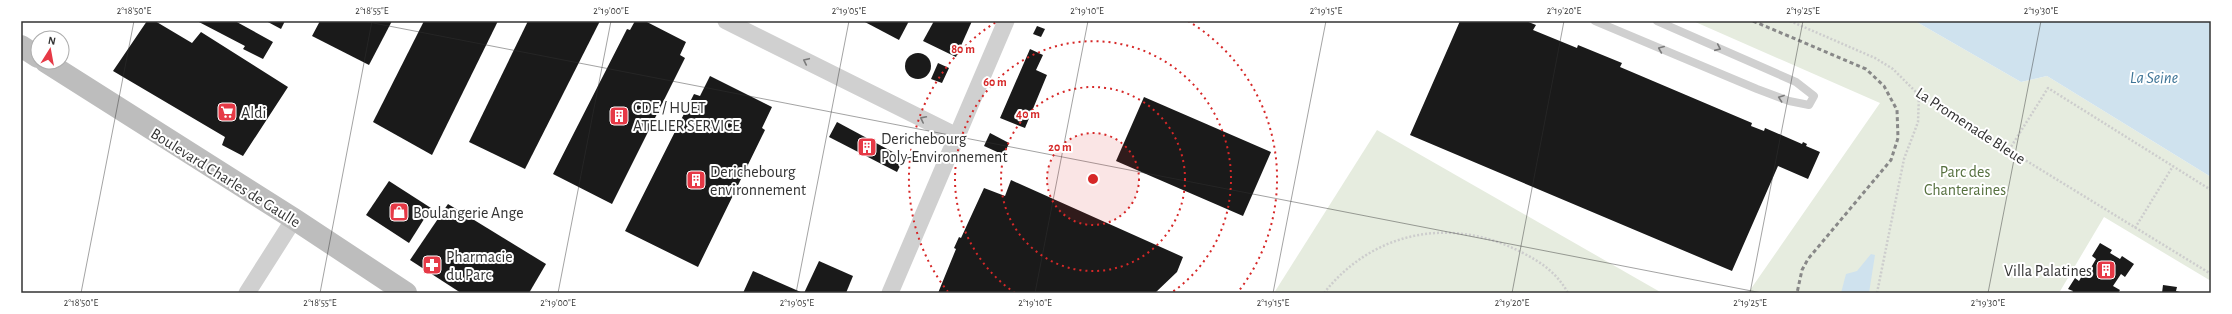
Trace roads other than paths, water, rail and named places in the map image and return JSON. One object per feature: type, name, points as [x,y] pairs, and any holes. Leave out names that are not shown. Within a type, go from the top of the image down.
[{"type":"main road","points":[[21,46],[30,52]]},
{"type":"main road","name":"Boulevard Charles de Gaulle","points":[[59,70],[294,219],[406,293]]},
{"type":"street","points":[[726,21],[957,136]]},
{"type":"street","points":[[890,293],[1006,21]]},
{"type":"street","points":[[247,293],[294,219]]},
{"type":"lane","points":[[1595,21],[1756,89],[1789,101],[1809,105],[1814,96],[1796,82],[1657,21]]},
{"type":"water","name":"La Seine","points":[[1915,21],[2211,21],[2211,177],[2047,76],[2021,82]]},
{"type":"water","points":[[1871,254],[1875,255],[1869,293],[1841,293],[1846,274],[1857,271]]},
{"type":"railway","points":[[1753,21],[1866,69],[1884,86],[1897,110],[1898,138],[1891,160],[1808,259],[1802,270],[1797,293]]},
{"type":"place","name":"Aldi","points":[[227,112]]},
{"type":"place","name":"CDE / HUET ATELIER SERVICE","points":[[619,116]]},
{"type":"place","name":"Derichebourg Poly-Environnement","points":[[867,147]]},
{"type":"place","name":"Derichebourg environnement","points":[[696,180]]},
{"type":"place","name":"Boulangerie Ange","points":[[399,212]]},
{"type":"place","name":"Pharmacie du Parc","points":[[432,265]]},
{"type":"place","name":"Villa Palatines","points":[[2106,270]]},
{"type":"park label","name":"Parc des Chanteraines","points":[[1965,180]]}]
